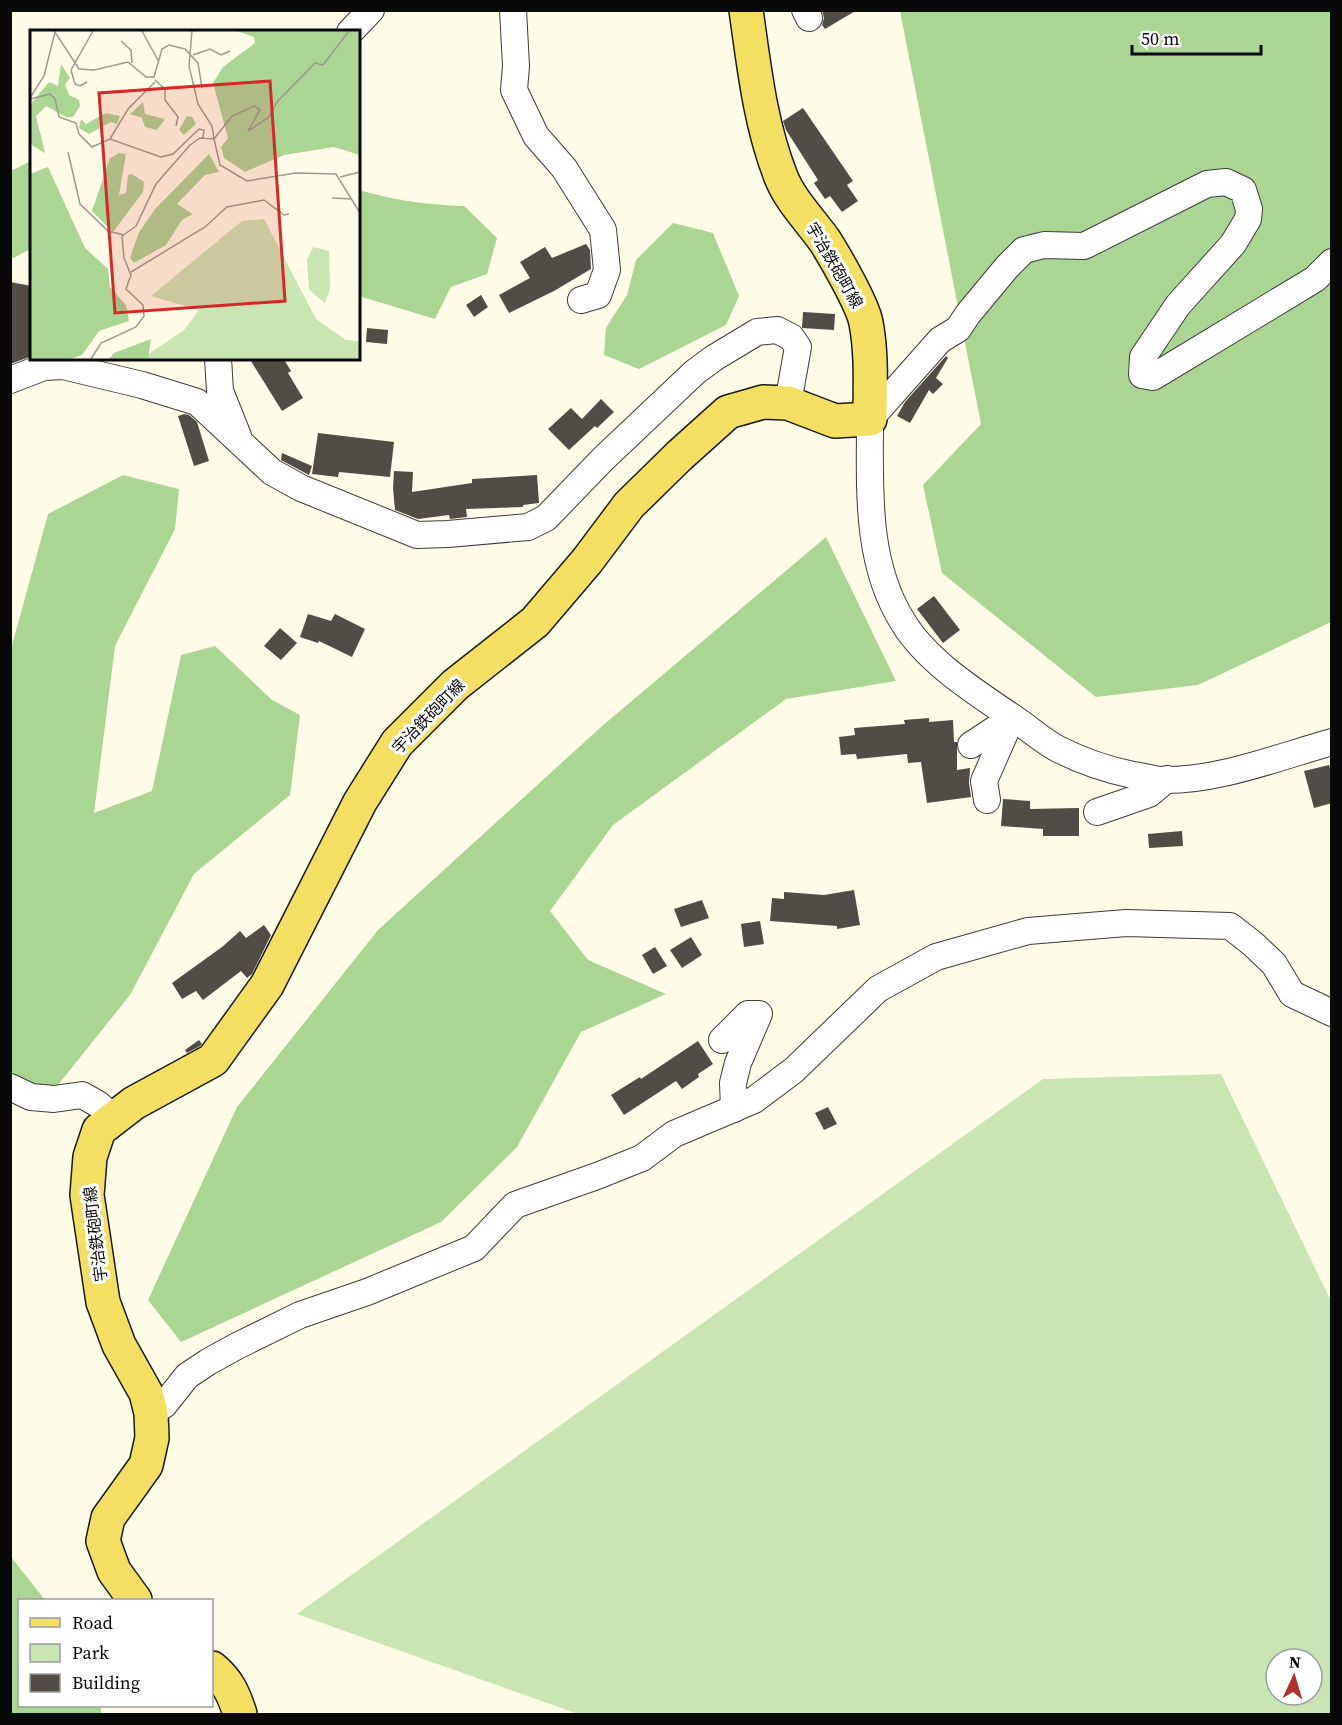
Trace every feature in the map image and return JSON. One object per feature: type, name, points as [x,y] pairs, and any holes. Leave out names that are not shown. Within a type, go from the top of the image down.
[{"type":"main road","name":"宇治鉄砲町線","points":[[134,1599],[114,1571],[103,1541],[108,1518],[146,1465],[152,1438],[151,1413],[146,1393],[119,1345],[103,1302],[87,1195],[90,1157],[99,1130],[134,1103],[213,1060],[267,985],[360,802],[398,743],[455,685],[535,622],[587,561],[629,505],[679,456],[728,412],[764,402],[788,402],[835,421],[870,419],[870,360],[866,320],[826,243],[782,179],[759,95],[746,10]]},
{"type":"main road","points":[[213,1669],[225,1679],[235,1696],[240,1714]]},
{"type":"street","points":[[352,30],[371,10]]},
{"type":"street","points":[[513,10],[516,66],[514,90],[536,136],[564,168],[603,230],[607,270],[598,295],[581,300]]},
{"type":"street","points":[[1332,262],[1315,279],[1174,366],[1153,377],[1142,375],[1143,357],[1178,305],[1233,244],[1248,219],[1249,209],[1243,190],[1226,182],[1207,184],[1084,246],[1044,245],[1024,250],[1006,267],[958,329],[940,340],[870,419],[870,496],[874,540],[891,598],[903,623],[924,649],[960,680],[1012,717],[1059,749],[1105,769],[1159,780],[1220,775],[1332,742]]},
{"type":"street","points":[[10,380],[44,367],[70,362],[197,402],[272,472],[301,488],[417,535],[528,527],[546,518],[603,459],[695,372],[757,332],[777,330],[791,337],[798,347],[788,402]]},
{"type":"street","points":[[218,360],[220,391],[242,445]]},
{"type":"street","points":[[971,745],[1012,717]]},
{"type":"street","points":[[987,800],[984,781],[1012,717]]},
{"type":"street","points":[[1097,812],[1149,794],[1167,779]]},
{"type":"street","points":[[151,1413],[164,1405],[187,1376],[237,1346],[300,1315],[366,1292],[474,1248],[515,1205],[642,1158],[674,1134],[754,1100],[794,1070],[878,989],[936,957],[1028,931],[1126,923],[1230,926],[1274,964],[1292,994],[1332,1013]]},
{"type":"street","points":[[722,1040],[748,1014],[759,1014],[738,1063],[733,1083],[734,1109]]},
{"type":"street","points":[[10,1087],[31,1097],[54,1099],[82,1095],[98,1104],[114,1119]]},
{"type":"green space","points":[[900,11],[1331,11],[1331,622],[1198,685],[1096,697],[942,573],[923,485],[981,424]]},
{"type":"green space","points":[[30,162],[30,250],[11,259],[11,171]]},
{"type":"green space","points":[[360,190],[411,201],[464,206],[497,238],[487,274],[451,287],[435,319],[360,296]]},
{"type":"green space","points":[[673,223],[713,233],[739,296],[726,325],[639,369],[604,355],[606,328],[627,295],[636,260]]},
{"type":"green space","points":[[123,475],[179,489],[175,529],[115,646],[94,813],[152,791],[181,655],[215,646],[272,700],[300,715],[290,795],[194,874],[130,995],[58,1085],[31,1094],[11,1075],[11,649],[48,514]]},
{"type":"green space","points":[[826,537],[896,681],[786,699],[613,825],[550,911],[588,960],[666,994],[581,1032],[517,1147],[441,1222],[181,1342],[148,1300],[237,1107],[378,930],[601,727]]},
{"type":"green space","points":[[1221,1074],[1331,1301],[1331,1714],[578,1714],[297,1614],[1043,1079]]},
{"type":"green space","points":[[11,1557],[44,1599],[18,1599],[18,1707],[101,1707],[101,1714],[11,1714]]},
{"type":"building","points":[[822,10],[857,10],[825,29],[822,25],[824,18]]},
{"type":"building","points":[[803,108],[853,181],[847,185],[858,201],[842,212],[830,196],[825,199],[814,183],[818,180],[786,130],[783,121]]},
{"type":"building","points":[[586,244],[590,250],[591,269],[554,291],[509,313],[499,295],[530,278],[520,262],[545,247],[552,258]]},
{"type":"building","points":[[10,282],[30,286],[30,357],[10,363]]},
{"type":"building","points":[[481,295],[488,307],[474,317],[466,305]]},
{"type":"building","points":[[803,312],[835,314],[834,330],[802,328]]},
{"type":"building","points":[[367,328],[388,330],[387,344],[366,342]]},
{"type":"building","points":[[946,356],[948,358],[936,378],[943,384],[933,394],[929,390],[910,423],[897,416],[905,402]]},
{"type":"building","points":[[250,360],[284,360],[291,371],[288,373],[303,398],[282,411]]},
{"type":"building","points":[[601,399],[614,412],[569,450],[548,429],[571,408],[582,419]]},
{"type":"building","points":[[184,414],[197,422],[209,461],[194,466],[178,416]]},
{"type":"building","points":[[318,433],[394,442],[390,477],[339,472],[338,477],[312,474]]},
{"type":"building","points":[[282,453],[312,466],[309,475],[281,460]]},
{"type":"building","points":[[394,471],[413,472],[412,492],[472,483],[472,479],[537,475],[539,503],[523,505],[523,507],[466,509],[467,517],[450,519],[449,515],[418,519],[395,510]]},
{"type":"building","points":[[934,596],[960,630],[943,643],[917,609]]},
{"type":"building","points":[[308,614],[331,621],[335,614],[365,629],[352,657],[319,641],[318,643],[300,637]]},
{"type":"building","points":[[280,628],[297,643],[281,660],[264,646]]},
{"type":"building","points":[[929,718],[929,722],[953,720],[954,742],[957,742],[957,770],[970,768],[971,797],[927,803],[921,762],[908,763],[907,754],[857,759],[856,754],[841,755],[839,737],[855,735],[854,728],[905,724],[904,720]]},
{"type":"building","points":[[1329,765],[1332,774],[1332,803],[1314,808],[1304,771]]},
{"type":"building","points":[[1003,799],[1030,801],[1030,809],[1079,808],[1079,836],[1043,836],[1043,829],[1001,826]]},
{"type":"building","points":[[1182,831],[1183,846],[1149,848],[1148,834]]},
{"type":"building","points":[[854,890],[860,925],[837,929],[837,926],[770,921],[772,898],[784,899],[784,892],[824,895]]},
{"type":"building","points":[[702,900],[709,918],[681,927],[674,909]]},
{"type":"building","points":[[760,921],[764,944],[744,947],[741,924]]},
{"type":"building","points":[[264,925],[271,935],[252,974],[247,978],[241,971],[203,1000],[196,991],[182,999],[172,983],[240,931],[246,938]]},
{"type":"building","points":[[691,937],[702,955],[682,968],[670,950]]},
{"type":"building","points":[[655,947],[667,966],[653,974],[642,955]]},
{"type":"building","points":[[199,1040],[202,1044],[187,1053],[185,1050]]},
{"type":"building","points":[[698,1041],[713,1064],[682,1089],[676,1081],[624,1115],[611,1095],[640,1077],[641,1079]]},
{"type":"building","points":[[828,1107],[837,1124],[824,1130],[815,1113]]}]
